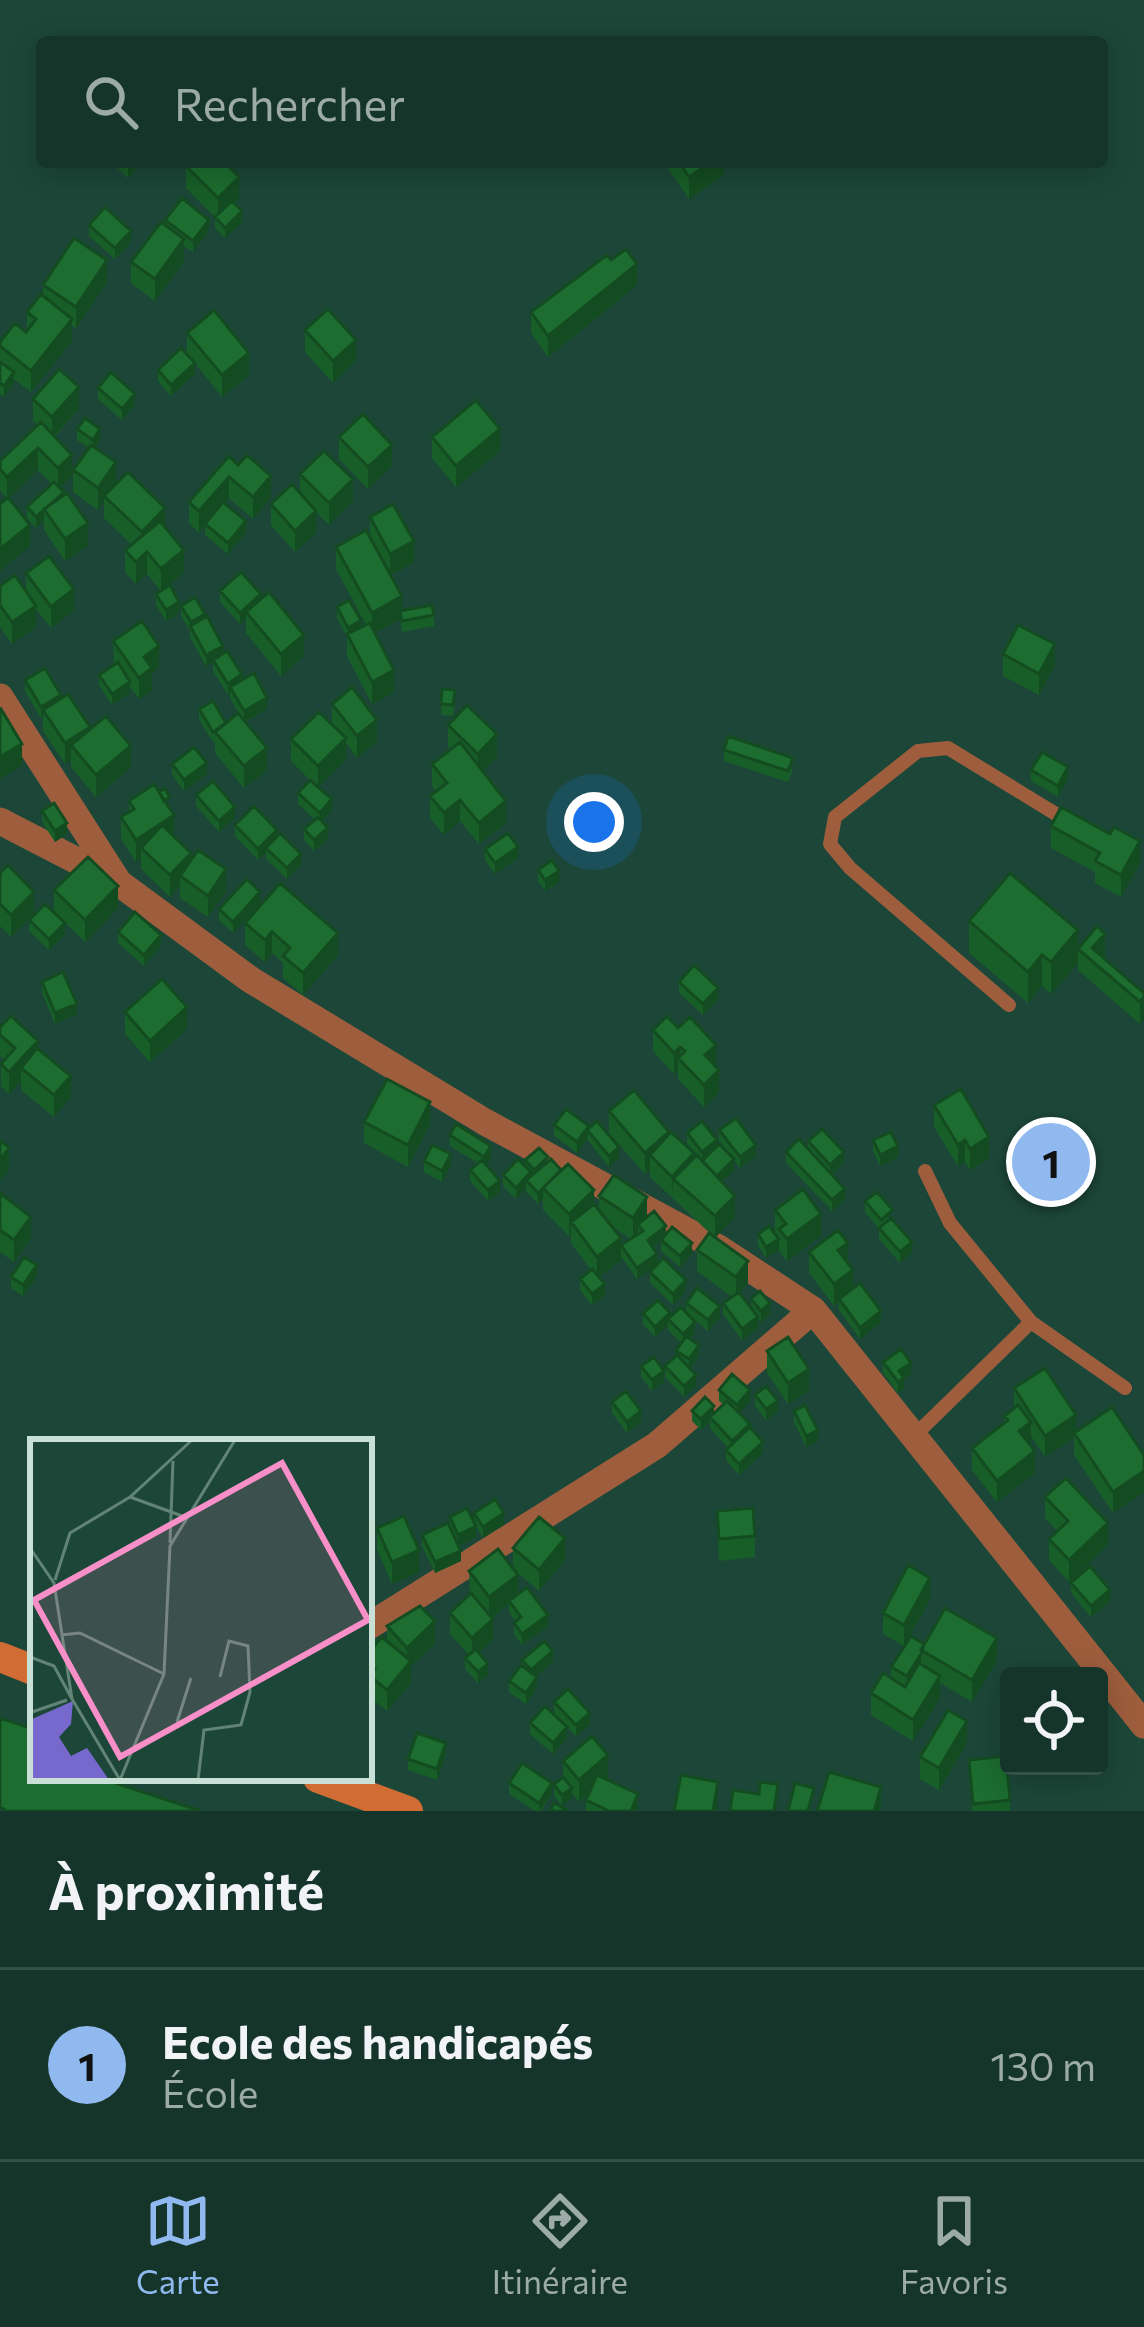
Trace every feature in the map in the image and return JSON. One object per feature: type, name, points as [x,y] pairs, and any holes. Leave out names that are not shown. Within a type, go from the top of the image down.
[{"type":"main road","points":[[0,1657],[30,1669]]},
{"type":"main road","points":[[326,1781],[407,1811]]},
{"type":"street","points":[[2,705],[119,883]]},
{"type":"street","points":[[0,821],[119,883],[250,980],[484,1122],[720,1249],[813,1310],[1144,1724]]},
{"type":"street","points":[[372,1624],[657,1445],[813,1310]]},
{"type":"lane","points":[[1009,1005],[850,868],[830,844],[835,817],[917,751],[948,748],[1079,827]]},
{"type":"lane","points":[[925,1171],[950,1223],[1031,1322],[1125,1388]]},
{"type":"lane","points":[[911,1438],[1031,1322]]},
{"type":"building","points":[[188,168],[230,168],[239,177],[218,198]]},
{"type":"building","points":[[182,198],[209,220],[193,241],[165,220]]},
{"type":"building","points":[[232,201],[242,211],[225,228],[215,217]]},
{"type":"building","points":[[105,207],[131,231],[115,248],[89,225]]},
{"type":"building","points":[[161,222],[184,239],[155,279],[131,262]]},
{"type":"building","points":[[74,238],[107,260],[76,307],[43,285]]},
{"type":"building","points":[[626,249],[637,264],[548,336],[531,312],[607,255],[611,260]]},
{"type":"building","points":[[41,294],[72,319],[31,371],[0,342],[15,323],[26,332],[36,319],[27,312]]},
{"type":"building","points":[[328,309],[356,340],[333,361],[305,330]]},
{"type":"building","points":[[214,310],[249,353],[222,375],[187,333]]},
{"type":"building","points":[[181,348],[195,363],[171,385],[158,370]]},
{"type":"building","points":[[0,362],[14,372],[4,386],[0,383]]},
{"type":"building","points":[[59,369],[79,387],[52,417],[33,399]]},
{"type":"building","points":[[111,372],[135,394],[122,409],[98,388]]},
{"type":"building","points":[[476,400],[500,429],[456,466],[432,437]]},
{"type":"building","points":[[363,414],[392,445],[368,467],[339,437]]},
{"type":"building","points":[[85,418],[100,429],[93,440],[77,429]]},
{"type":"building","points":[[41,422],[72,455],[58,468],[38,448],[7,477],[0,461]]},
{"type":"building","points":[[91,445],[116,462],[98,488],[73,470]]},
{"type":"building","points":[[324,451],[353,479],[329,503],[300,474]]},
{"type":"building","points":[[247,455],[271,476],[253,497],[229,477],[199,511],[189,502],[229,456],[238,465]]},
{"type":"building","points":[[128,472],[165,508],[142,532],[104,496]]},
{"type":"building","points":[[54,482],[64,492],[36,517],[27,507]]},
{"type":"building","points":[[292,484],[316,511],[295,531],[271,504]]},
{"type":"building","points":[[67,493],[88,523],[65,539],[44,509]]},
{"type":"building","points":[[8,497],[30,525],[0,549],[0,504]]},
{"type":"building","points":[[223,502],[246,521],[228,543],[205,524]]},
{"type":"building","points":[[393,504],[414,541],[390,554],[370,517]]},
{"type":"building","points":[[160,521],[184,550],[161,569],[147,552],[136,562],[125,550]]},
{"type":"building","points":[[366,530],[402,596],[372,613],[336,547]]},
{"type":"building","points":[[49,556],[74,589],[51,607],[26,573]]},
{"type":"building","points":[[241,572],[261,594],[240,613],[220,591]]},
{"type":"building","points":[[15,575],[36,606],[12,622],[0,605],[0,586]]},
{"type":"building","points":[[170,585],[179,602],[166,610],[156,594]]},
{"type":"building","points":[[269,592],[304,635],[281,654],[246,612]]},
{"type":"building","points":[[195,597],[205,614],[191,622],[181,606]]},
{"type":"building","points":[[349,600],[361,620],[348,628],[337,607]]},
{"type":"building","points":[[432,605],[434,615],[402,621],[400,611]]},
{"type":"building","points":[[207,616],[223,646],[206,655],[190,626]]},
{"type":"building","points":[[142,621],[159,646],[144,657],[152,668],[139,678],[113,641]]},
{"type":"building","points":[[370,623],[394,670],[372,682],[347,634]]},
{"type":"building","points":[[1018,625],[1055,644],[1039,674],[1003,654]]},
{"type":"building","points":[[227,651],[242,674],[228,684],[213,660]]},
{"type":"building","points":[[118,662],[130,682],[112,694],[99,675]]},
{"type":"building","points":[[45,668],[61,695],[41,707],[25,680]]},
{"type":"building","points":[[254,673],[267,698],[244,711],[230,687]]},
{"type":"building","points":[[352,687],[377,720],[357,736],[332,704]]},
{"type":"building","points":[[442,689],[455,690],[453,705],[441,704]]},
{"type":"building","points":[[68,694],[90,727],[65,743],[43,710]]},
{"type":"building","points":[[213,701],[226,723],[213,732],[199,709]]},
{"type":"building","points":[[467,705],[497,734],[478,754],[448,725]]},
{"type":"building","points":[[0,710],[22,744],[0,757]]},
{"type":"building","points":[[319,712],[346,738],[318,766],[291,739]]},
{"type":"building","points":[[238,713],[267,748],[244,766],[215,732]]},
{"type":"building","points":[[106,716],[131,746],[96,775],[71,745]]},
{"type":"building","points":[[728,736],[793,758],[788,771],[724,750]]},
{"type":"building","points":[[460,742],[506,801],[479,823],[460,800],[444,813],[430,796],[447,783],[432,764]]},
{"type":"building","points":[[194,747],[207,763],[184,780],[172,764]]},
{"type":"building","points":[[1042,752],[1068,767],[1058,786],[1031,770]]},
{"type":"building","points":[[310,780],[332,799],[320,813],[298,793]]},
{"type":"building","points":[[213,781],[235,807],[219,821],[196,795]]},
{"type":"building","points":[[154,784],[174,815],[136,840],[121,817],[134,809],[129,801]]},
{"type":"building","points":[[54,803],[67,823],[55,831],[42,811]]},
{"type":"building","points":[[254,806],[277,830],[258,849],[235,825]]},
{"type":"building","points":[[1061,807],[1110,834],[1114,827],[1140,841],[1121,875],[1095,861],[1100,853],[1051,826]]},
{"type":"building","points":[[318,817],[328,828],[314,840],[304,829]]},
{"type":"building","points":[[162,825],[191,853],[170,875],[141,848]]},
{"type":"building","points":[[280,833],[301,854],[287,868],[266,848]]},
{"type":"building","points":[[508,833],[518,847],[495,863],[485,849]]},
{"type":"building","points":[[198,850],[226,869],[208,896],[180,876]]},
{"type":"building","points":[[88,857],[118,886],[85,920],[54,890]]},
{"type":"building","points":[[552,860],[559,871],[545,880],[538,870]]},
{"type":"building","points":[[8,865],[34,892],[11,915],[0,904],[0,873]]},
{"type":"building","points":[[1010,873],[1078,930],[1051,962],[1042,955],[1028,972],[969,921]]},
{"type":"building","points":[[247,879],[260,892],[233,922],[219,909]]},
{"type":"building","points":[[280,883],[338,933],[303,973],[283,956],[290,948],[272,932],[265,940],[245,923]]},
{"type":"building","points":[[45,904],[65,923],[49,939],[29,920]]},
{"type":"building","points":[[135,912],[161,935],[144,955],[118,932]]},
{"type":"building","points":[[1097,926],[1105,934],[1092,948],[1144,993],[1140,1002],[1078,949]]},
{"type":"building","points":[[694,965],[718,988],[703,1004],[679,982]]},
{"type":"building","points":[[63,972],[77,1004],[55,1013],[42,982]]},
{"type":"building","points":[[162,979],[187,1007],[150,1041],[125,1012]]},
{"type":"building","points":[[11,1016],[38,1041],[9,1072],[1,1064],[15,1048],[0,1035],[0,1027]]},
{"type":"building","points":[[667,1016],[678,1028],[690,1017],[716,1045],[705,1055],[719,1070],[704,1085],[678,1058],[685,1051],[680,1047],[674,1053],[653,1030]]},
{"type":"building","points":[[37,1048],[71,1076],[54,1095],[21,1068]]},
{"type":"building","points":[[387,1079],[430,1102],[408,1145],[364,1122]]},
{"type":"building","points":[[961,1089],[989,1137],[970,1149],[965,1140],[958,1145],[934,1105]]},
{"type":"building","points":[[634,1090],[669,1132],[645,1153],[609,1111]]},
{"type":"building","points":[[566,1109],[589,1126],[577,1142],[554,1125]]},
{"type":"building","points":[[736,1118],[756,1145],[740,1157],[719,1130]]},
{"type":"building","points":[[597,1121],[619,1147],[609,1156],[587,1130]]},
{"type":"building","points":[[702,1121],[717,1140],[702,1152],[687,1133]]},
{"type":"building","points":[[456,1124],[491,1146],[484,1157],[450,1135]]},
{"type":"building","points":[[822,1129],[844,1152],[830,1165],[808,1141]]},
{"type":"building","points":[[671,1132],[694,1153],[672,1177],[650,1155]]},
{"type":"building","points":[[891,1132],[898,1146],[880,1155],[873,1140]]},
{"type":"building","points":[[799,1139],[845,1189],[832,1200],[786,1152]]},
{"type":"building","points":[[719,1144],[734,1159],[717,1176],[702,1161]]},
{"type":"building","points":[[432,1145],[451,1154],[442,1171],[424,1161]]},
{"type":"building","points":[[539,1148],[548,1157],[534,1170],[525,1160]]},
{"type":"building","points":[[697,1155],[735,1196],[715,1216],[673,1179]]},
{"type":"building","points":[[518,1159],[531,1172],[516,1188],[503,1175]]},
{"type":"building","points":[[551,1159],[561,1170],[538,1193],[526,1180]]},
{"type":"building","points":[[482,1160],[500,1181],[488,1190],[470,1170]]},
{"type":"building","points":[[568,1164],[594,1190],[569,1214],[543,1188]]},
{"type":"building","points":[[614,1175],[647,1197],[633,1218],[599,1196]]},
{"type":"building","points":[[803,1189],[821,1214],[787,1239],[779,1229],[786,1224],[775,1210]]},
{"type":"building","points":[[877,1192],[893,1210],[881,1220],[865,1201]]},
{"type":"building","points":[[0,1193],[31,1217],[14,1240],[0,1230]]},
{"type":"building","points":[[594,1204],[621,1238],[597,1257],[571,1222]]},
{"type":"building","points":[[654,1211],[666,1226],[648,1240],[657,1254],[637,1268],[621,1245],[643,1231],[638,1224]]},
{"type":"building","points":[[891,1218],[912,1242],[900,1252],[879,1228]]},
{"type":"building","points":[[769,1226],[779,1239],[766,1247],[758,1234]]},
{"type":"building","points":[[672,1227],[692,1243],[680,1256],[661,1240]]},
{"type":"building","points":[[838,1230],[848,1243],[838,1250],[853,1270],[834,1284],[809,1252]]},
{"type":"building","points":[[709,1233],[748,1261],[736,1277],[697,1250]]},
{"type":"building","points":[[24,1257],[37,1265],[23,1285],[11,1277]]},
{"type":"building","points":[[663,1258],[686,1280],[673,1294],[650,1272]]},
{"type":"building","points":[[592,1269],[605,1284],[592,1294],[580,1279]]},
{"type":"building","points":[[860,1283],[881,1311],[860,1328],[839,1299]]},
{"type":"building","points":[[697,1288],[720,1306],[708,1320],[686,1303]]},
{"type":"building","points":[[760,1291],[770,1303],[761,1311],[751,1299]]},
{"type":"building","points":[[739,1292],[758,1317],[742,1329],[723,1303]]},
{"type":"building","points":[[658,1300],[670,1313],[655,1327],[643,1313]]},
{"type":"building","points":[[681,1307],[695,1322],[683,1334],[668,1319]]},
{"type":"building","points":[[686,1336],[699,1345],[689,1359],[676,1351]]},
{"type":"building","points":[[788,1337],[809,1369],[788,1383],[767,1351]]},
{"type":"building","points":[[901,1349],[911,1363],[899,1371],[904,1378],[898,1382],[883,1362]]},
{"type":"building","points":[[677,1355],[696,1375],[684,1386],[665,1366]]},
{"type":"building","points":[[654,1357],[664,1371],[652,1380],[641,1366]]},
{"type":"building","points":[[1045,1368],[1076,1415],[1045,1436],[1014,1388]]},
{"type":"building","points":[[732,1374],[750,1390],[737,1405],[719,1390]]},
{"type":"building","points":[[766,1386],[778,1401],[766,1409],[755,1395]]},
{"type":"building","points":[[626,1391],[641,1411],[627,1422],[612,1402]]},
{"type":"building","points":[[705,1397],[714,1406],[701,1419],[692,1411]]},
{"type":"building","points":[[727,1401],[750,1424],[732,1441],[710,1417]]},
{"type":"building","points":[[805,1405],[818,1430],[806,1436],[794,1411]]},
{"type":"building","points":[[1018,1405],[1031,1422],[1019,1431],[1035,1451],[997,1481],[972,1448],[1008,1420],[1004,1416]]},
{"type":"building","points":[[1112,1407],[1144,1455],[1144,1471],[1113,1492],[1074,1433]]},
{"type":"building","points":[[750,1427],[763,1442],[739,1464],[726,1450]]},
{"type":"building","points":[[1066,1478],[1108,1523],[1069,1560],[1049,1539],[1068,1521],[1045,1497]]},
{"type":"building","points":[[495,1499],[504,1513],[483,1527],[474,1513]]},
{"type":"building","points":[[467,1508],[476,1526],[458,1535],[450,1517]]},
{"type":"building","points":[[753,1508],[755,1536],[719,1539],[717,1511]]},
{"type":"building","points":[[404,1516],[419,1550],[392,1562],[377,1528]]},
{"type":"building","points":[[539,1517],[565,1538],[539,1570],[513,1548]]},
{"type":"building","points":[[448,1523],[461,1551],[435,1562],[422,1535]]},
{"type":"building","points":[[498,1549],[518,1575],[489,1597],[469,1571]]},
{"type":"building","points":[[908,1565],[930,1578],[904,1625],[883,1613]]},
{"type":"building","points":[[1090,1566],[1110,1590],[1091,1606],[1071,1583]]},
{"type":"building","points":[[527,1587],[548,1615],[522,1634],[514,1623],[521,1617],[509,1601]]},
{"type":"building","points":[[471,1593],[493,1619],[472,1638],[450,1613]]},
{"type":"building","points":[[420,1606],[435,1621],[407,1648],[387,1626]]},
{"type":"building","points":[[945,1608],[997,1638],[972,1680],[921,1650]]},
{"type":"building","points":[[911,1636],[924,1644],[907,1676],[891,1667]]},
{"type":"building","points":[[382,1637],[411,1661],[387,1690],[372,1678],[372,1649]]},
{"type":"building","points":[[544,1641],[553,1651],[531,1670],[522,1660]]},
{"type":"building","points":[[476,1649],[488,1664],[478,1672],[465,1658]]},
{"type":"building","points":[[919,1663],[940,1676],[913,1720],[871,1693],[883,1673],[905,1687]]},
{"type":"building","points":[[521,1665],[537,1677],[526,1693],[509,1681]]},
{"type":"building","points":[[568,1689],[590,1713],[576,1725],[554,1702]]},
{"type":"building","points":[[545,1706],[567,1727],[553,1743],[530,1723]]},
{"type":"building","points":[[948,1710],[967,1721],[939,1768],[920,1757]]},
{"type":"building","points":[[0,1718],[30,1728],[30,1781],[109,1781],[201,1811],[7,1811],[0,1807]]},
{"type":"building","points":[[417,1733],[446,1743],[437,1769],[408,1759]]},
{"type":"building","points":[[592,1736],[608,1755],[579,1780],[563,1761]]},
{"type":"building","points":[[1000,1757],[1000,1775],[1008,1775],[1010,1800],[973,1804],[969,1760]]},
{"type":"building","points":[[522,1763],[552,1783],[539,1803],[509,1783]]},
{"type":"building","points":[[829,1772],[881,1787],[874,1811],[817,1811]]},
{"type":"building","points":[[597,1775],[638,1794],[631,1811],[609,1811],[586,1800]]},
{"type":"building","points":[[681,1775],[718,1782],[713,1811],[674,1811]]},
{"type":"building","points":[[563,1777],[572,1788],[562,1795],[554,1785]]},
{"type":"building","points":[[760,1782],[778,1784],[774,1811],[730,1811],[733,1790],[759,1794]]},
{"type":"building","points":[[795,1783],[814,1788],[808,1811],[788,1811]]},
{"type":"place","name":"Ecole des handicapés","points":[[1051,1162]]}]
